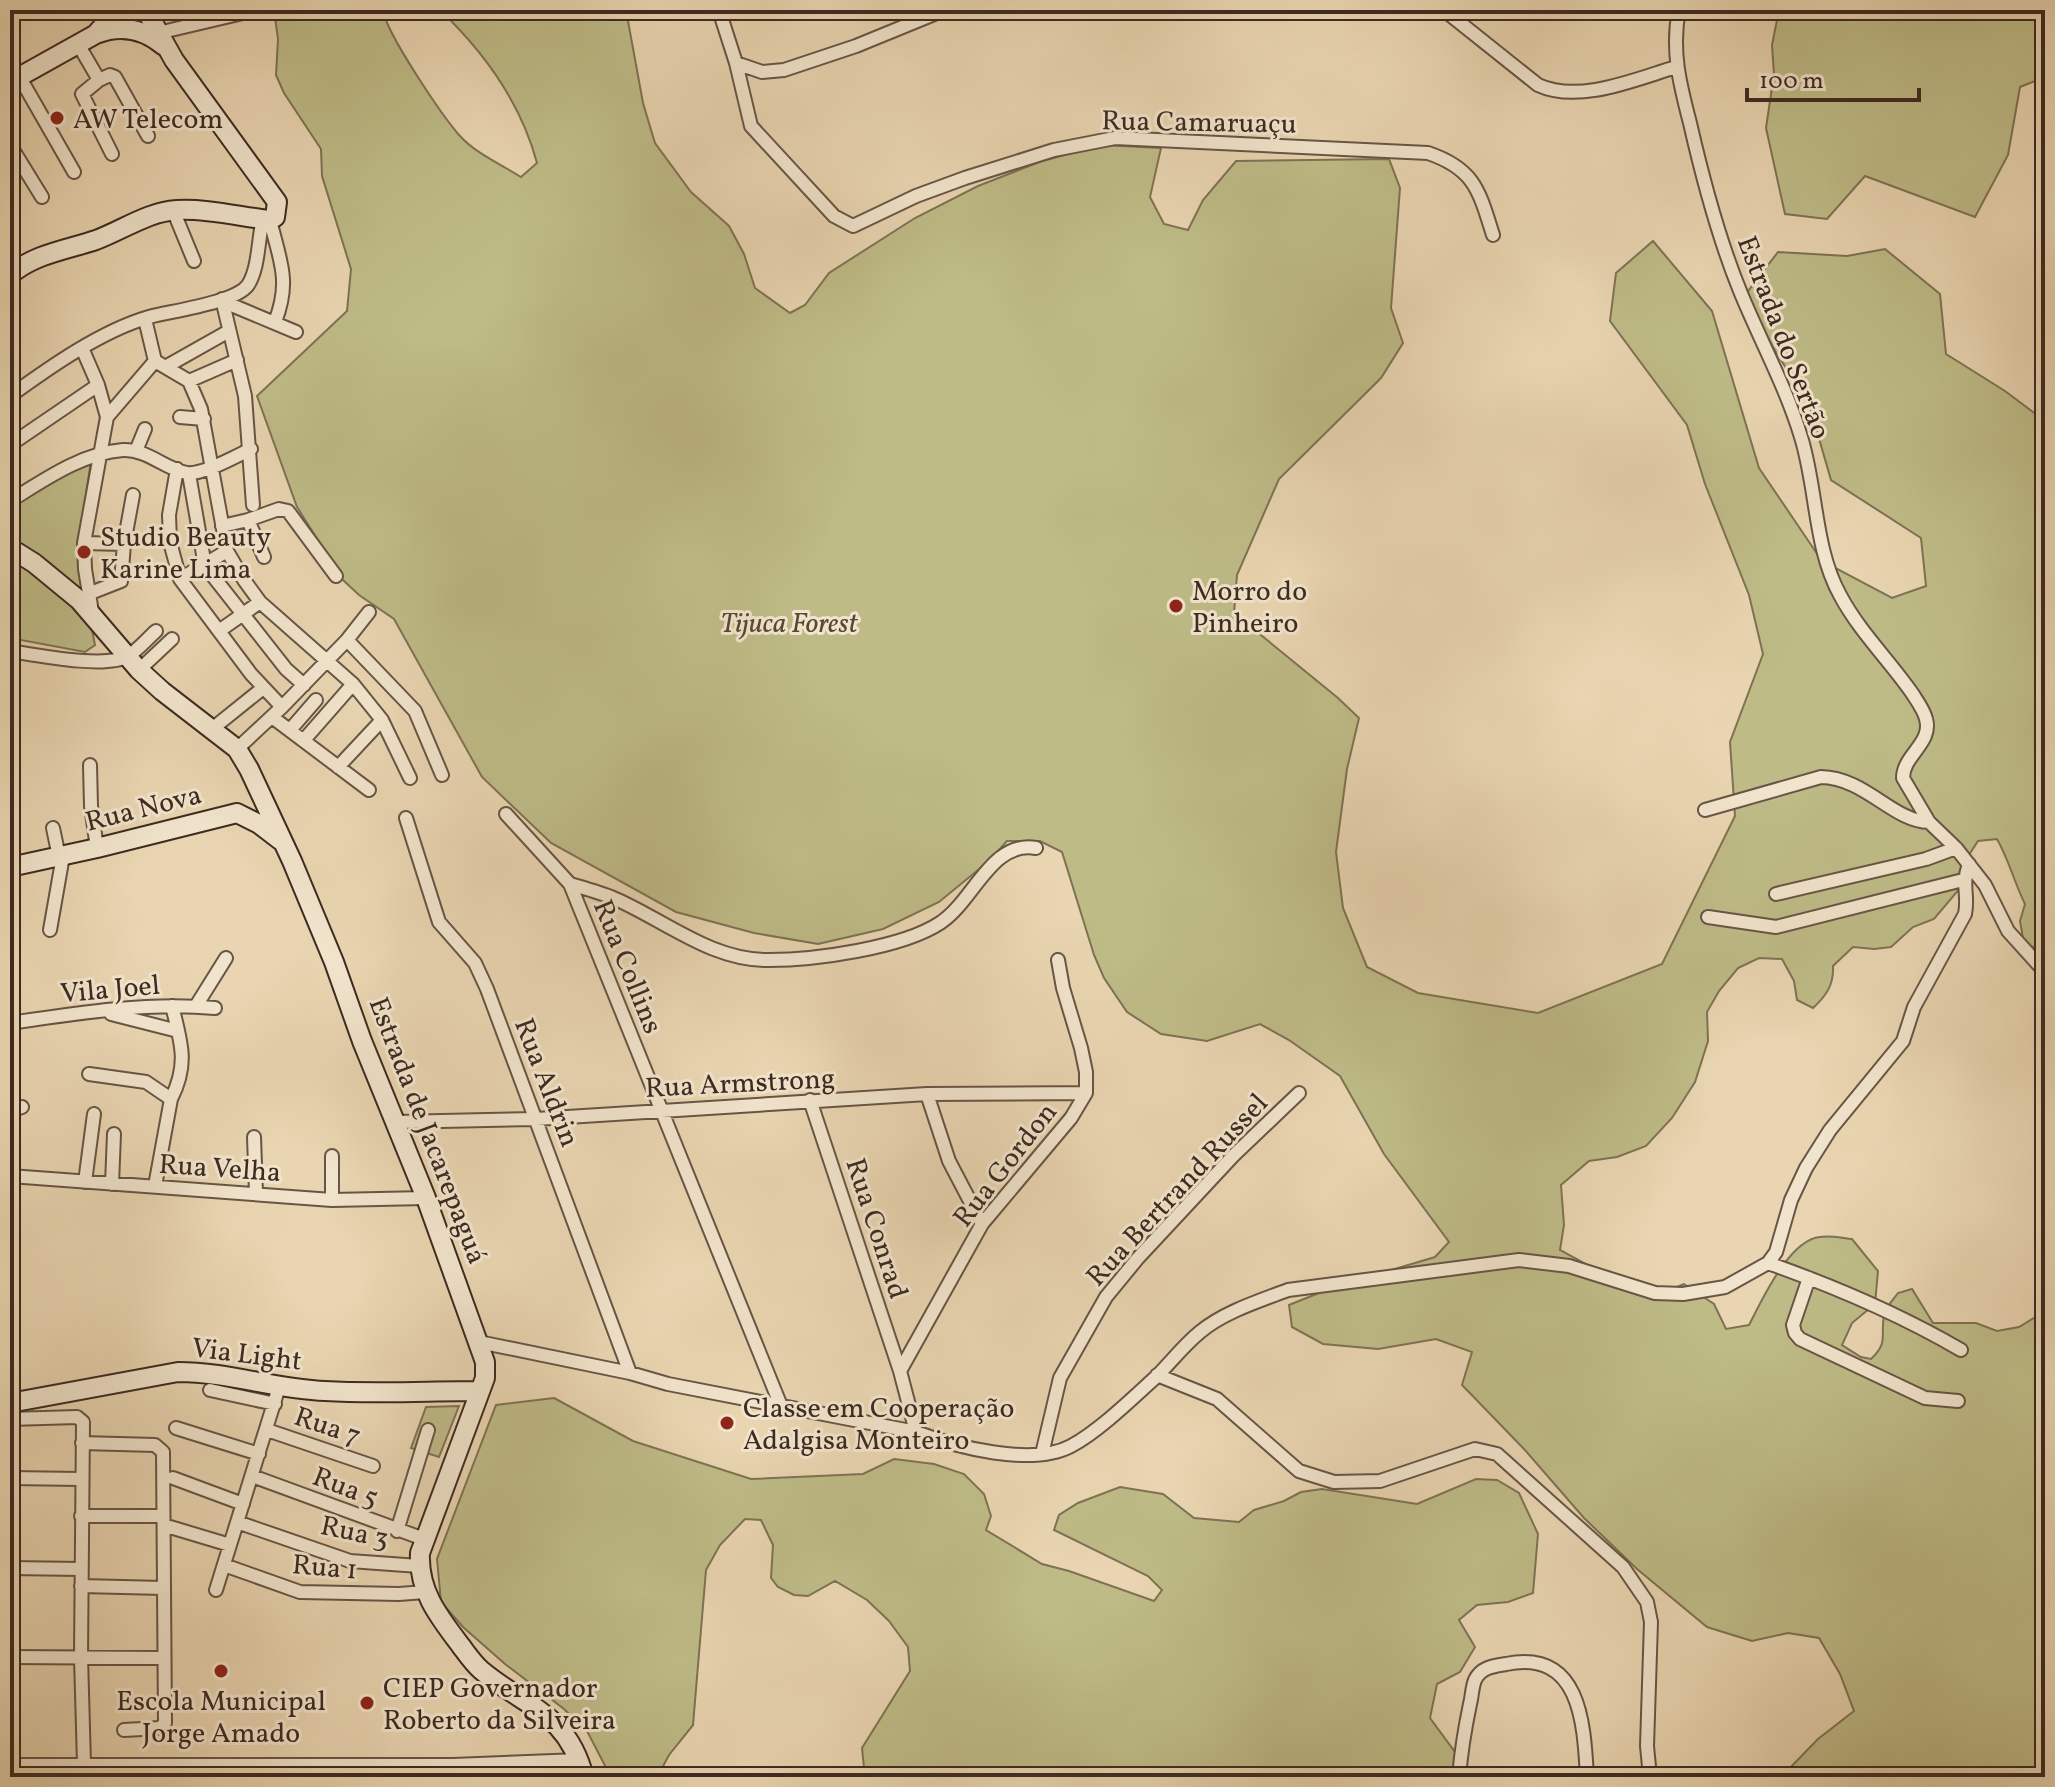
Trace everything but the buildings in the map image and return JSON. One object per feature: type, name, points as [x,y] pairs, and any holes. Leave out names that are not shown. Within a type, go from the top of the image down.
[{"type":"street","points":[[96,34],[117,10]]},
{"type":"street","points":[[10,396],[82,348],[145,319],[222,300],[241,291],[248,284],[267,220],[277,213],[277,202],[170,53],[144,10],[132,15],[125,10]]},
{"type":"street","points":[[719,10],[736,63],[762,72],[784,70],[856,46],[944,10]]},
{"type":"street","points":[[1444,10],[1549,91],[1593,89],[1676,67],[1679,10]]},
{"type":"street","points":[[158,33],[247,12]]},
{"type":"street","points":[[74,172],[15,79],[96,34],[114,29],[133,29],[150,35],[170,53]]},
{"type":"street","points":[[78,44],[99,80]]},
{"type":"street","name":"Rua Camaruaçu","points":[[736,63],[751,126],[834,216],[853,226],[916,196],[965,178],[1054,150],[1115,138],[1428,153],[1447,159],[1478,188],[1493,235]]},
{"type":"street","name":"Estrada do Sertão","points":[[1676,67],[1706,191],[1739,288],[1802,440],[1833,581],[1854,617],[1896,670],[1926,716],[1928,726],[1924,737],[1905,763],[1903,778],[1929,822],[1956,848],[1985,885],[2008,931],[2045,972]]},
{"type":"street","points":[[112,154],[82,94],[99,80],[110,75],[115,77],[148,136]]},
{"type":"street","points":[[10,145],[42,197]]},
{"type":"street","points":[[10,275],[29,260],[99,239],[138,220],[173,210],[267,220]]},
{"type":"street","points":[[173,210],[194,261]]},
{"type":"street","points":[[267,220],[285,282],[284,296],[275,322]]},
{"type":"street","points":[[222,300],[296,332]]},
{"type":"street","points":[[222,300],[245,396],[253,505]]},
{"type":"street","points":[[145,319],[161,363],[189,381],[204,419],[227,551],[260,602],[353,684],[382,720],[410,778]]},
{"type":"street","points":[[107,417],[161,363],[229,331]]},
{"type":"street","points":[[82,348],[98,385],[107,417],[84,543],[93,615]]},
{"type":"street","points":[[189,381],[237,360]]},
{"type":"street","points":[[10,445],[98,385]]},
{"type":"street","points":[[180,417],[204,419]]},
{"type":"street","points":[[136,451],[145,429]]},
{"type":"street","points":[[11,497],[61,470],[98,455],[136,451],[183,471],[211,468],[251,449]]},
{"type":"street","points":[[183,471],[205,566],[286,669],[304,685]]},
{"type":"street","points":[[183,471],[169,515],[170,542],[180,579],[263,688],[290,730],[369,790]]},
{"type":"street","points":[[88,594],[120,582],[133,495]]},
{"type":"street","points":[[222,526],[279,509],[288,511],[336,576]]},
{"type":"street","points":[[248,520],[264,557]]},
{"type":"street","points":[[84,543],[124,544]]},
{"type":"street","name":"Estrada de Jacarepaguá","points":[[10,548],[34,563],[79,600],[133,663],[237,749],[249,769],[334,962],[362,1041],[426,1198],[486,1369],[424,1539],[419,1566],[425,1592],[435,1613],[478,1668],[558,1725],[570,1739],[582,1768]]},
{"type":"street","points":[[180,579],[227,551]]},
{"type":"street","points":[[219,631],[260,602]]},
{"type":"street","points":[[237,749],[328,662],[369,612]]},
{"type":"street","points":[[133,663],[156,631]]},
{"type":"street","points":[[101,660],[112,639]]},
{"type":"street","points":[[10,651],[133,663],[172,639]]},
{"type":"street","points":[[347,640],[415,711],[442,775]]},
{"type":"street","points":[[304,740],[353,684]]},
{"type":"street","points":[[212,729],[263,688]]},
{"type":"street","points":[[290,730],[316,700]]},
{"type":"street","points":[[338,767],[382,720]]},
{"type":"street","points":[[90,765],[91,806],[97,848]]},
{"type":"street","points":[[237,813],[246,794],[249,769]]},
{"type":"street","points":[[1705,810],[1821,777],[1832,777],[1860,787],[1914,820],[1929,822]]},
{"type":"street","name":"Rua Nova","points":[[10,867],[237,813],[259,824],[282,842]]},
{"type":"street","points":[[506,814],[570,884]]},
{"type":"street","name":"Rua Aldrin","points":[[406,818],[439,922],[475,963],[630,1373]]},
{"type":"street","points":[[50,930],[61,856],[53,828]]},
{"type":"street","name":"Rua Collins","points":[[570,884],[611,897],[730,955],[770,960],[896,943],[922,935],[961,906],[987,871],[1009,850],[1026,846],[1036,848]]},
{"type":"street","points":[[1776,894],[1926,859],[1956,848]]},
{"type":"street","points":[[479,1342],[630,1373],[668,1384],[916,1432],[980,1451],[1042,1454],[1069,1448],[1085,1438],[1214,1322],[1288,1290],[1519,1260],[1569,1266],[1655,1293],[1683,1294],[1725,1287],[1768,1263],[1776,1252],[1791,1200],[1806,1168],[1830,1130],[1903,1041],[1914,1007],[1965,914],[1963,880],[1969,864]]},
{"type":"street","points":[[1708,917],[1776,927],[1963,880]]},
{"type":"street","points":[[10,883],[10,954],[18,966]]},
{"type":"street","name":"Rua Collins","points":[[570,884],[781,1406]]},
{"type":"street","points":[[196,1006],[226,958]]},
{"type":"street","name":"Rua Gordon","points":[[900,1371],[982,1224],[1071,1118],[1086,1093],[1081,1048],[1058,960]]},
{"type":"street","points":[[155,1186],[171,1099],[177,1088],[183,1060],[183,1047],[172,1006]]},
{"type":"street","name":"Vila Joel","points":[[10,1023],[99,1011],[172,1006],[215,1008]]},
{"type":"street","points":[[99,1011],[178,1031]]},
{"type":"street","points":[[89,1074],[146,1082],[171,1099]]},
{"type":"street","name":"Rua Armstrong","points":[[396,1122],[536,1119],[927,1094],[1086,1093]]},
{"type":"street","name":"Rua Bertrand Russel","points":[[1042,1454],[1060,1378],[1106,1297],[1233,1156],[1299,1093]]},
{"type":"street","points":[[927,1094],[949,1161],[982,1224]]},
{"type":"street","name":"Rua Conrad","points":[[810,1100],[900,1371]]},
{"type":"street","points":[[85,1182],[94,1114]]},
{"type":"street","points":[[112,1184],[114,1134]]},
{"type":"street","points":[[254,1137],[256,1193]]},
{"type":"street","points":[[332,1156],[332,1200]]},
{"type":"street","name":"Rua Velha","points":[[10,1176],[332,1200],[426,1198]]},
{"type":"street","points":[[1768,1263],[1809,1278],[1961,1350]]},
{"type":"street","points":[[1809,1278],[1793,1325],[1800,1339],[1925,1398],[1958,1401]]},
{"type":"street","points":[[900,1371],[916,1432]]},
{"type":"street","name":"Via Light","points":[[10,1403],[178,1372],[198,1372],[277,1396],[326,1391],[479,1391]]},
{"type":"street","points":[[1157,1375],[1217,1399],[1299,1471],[1334,1482],[1380,1481],[1475,1449],[1497,1454],[1623,1567],[1647,1602],[1651,1622],[1647,1746],[1650,1777]]},
{"type":"street","points":[[210,1390],[277,1396],[216,1590]]},
{"type":"street","points":[[10,1419],[79,1417],[83,1422],[80,1479],[84,1764]]},
{"type":"street","points":[[176,1428],[259,1454]]},
{"type":"street","name":"Rua 7","points":[[267,1430],[373,1466]]},
{"type":"street","points":[[397,1531],[428,1430]]},
{"type":"street","points":[[82,1443],[155,1445],[161,1448],[163,1456],[166,1522],[164,1725],[160,1728],[124,1730]]},
{"type":"street","name":"Rua 5","points":[[252,1476],[424,1539]]},
{"type":"street","points":[[10,1478],[80,1479]]},
{"type":"street","points":[[173,1478],[243,1504]]},
{"type":"street","points":[[81,1516],[166,1522],[230,1545]]},
{"type":"street","name":"Rua 3","points":[[237,1522],[350,1561],[419,1566]]},
{"type":"street","name":"Rua 1","points":[[224,1565],[300,1592],[425,1592]]},
{"type":"street","points":[[10,1568],[81,1569]]},
{"type":"street","points":[[81,1586],[163,1588]]},
{"type":"street","points":[[10,1657],[164,1658]]},
{"type":"street","points":[[1459,1777],[1475,1679],[1485,1668],[1525,1660],[1542,1662],[1557,1672],[1570,1688],[1584,1724],[1587,1777]]},
{"type":"street","points":[[101,1763],[109,1777]]},
{"type":"street","points":[[143,1777],[148,1764]]},
{"type":"street","points":[[10,1765],[501,1764],[582,1768]]},
{"type":"street","points":[[494,1777],[501,1764]]},
{"type":"street","points":[[453,1765],[462,1777]]},
{"type":"green space","name":"Tijuca Forest","points":[[274,10],[383,10],[404,55],[460,136],[521,177],[537,163],[521,120],[486,61],[440,10],[626,10],[643,103],[655,143],[691,192],[729,226],[744,254],[755,288],[790,313],[805,305],[829,273],[915,218],[978,186],[1042,161],[1103,145],[1161,148],[1150,197],[1164,224],[1188,230],[1203,200],[1236,161],[1389,159],[1400,188],[1391,308],[1403,343],[1381,378],[1279,479],[1237,575],[1234,613],[1359,718],[1347,769],[1336,852],[1343,908],[1367,967],[1418,993],[1538,1013],[1662,964],[1735,816],[1730,742],[1763,654],[1749,595],[1705,484],[1687,425],[1610,321],[1616,273],[1653,241],[1712,311],[1759,468],[1822,561],[1892,598],[1926,586],[1921,538],[1831,480],[1809,404],[1742,299],[1778,252],[1847,256],[1885,249],[1940,294],[1946,354],[2005,391],[2045,421],[2045,951],[2024,944],[2020,921],[2025,904],[1997,839],[1978,841],[1967,858],[1967,880],[1934,919],[1913,927],[1891,947],[1853,947],[1833,966],[1828,990],[1813,1008],[1797,1000],[1794,981],[1782,959],[1759,958],[1738,968],[1707,1012],[1708,1041],[1695,1082],[1672,1118],[1646,1146],[1617,1157],[1589,1161],[1561,1185],[1564,1225],[1560,1250],[1613,1279],[1661,1293],[1684,1284],[1714,1304],[1726,1329],[1749,1325],[1769,1287],[1798,1248],[1824,1236],[1852,1239],[1878,1271],[1875,1304],[1852,1323],[1842,1345],[1861,1357],[1871,1359],[1882,1343],[1884,1316],[1888,1307],[1898,1293],[1912,1289],[1933,1323],[1976,1323],[1997,1331],[2019,1327],[2037,1316],[2045,1317],[2045,1777],[1781,1777],[1818,1739],[1854,1711],[1840,1674],[1819,1638],[1788,1633],[1752,1641],[1707,1627],[1637,1569],[1584,1518],[1524,1449],[1462,1385],[1472,1352],[1436,1339],[1378,1349],[1323,1344],[1292,1327],[1289,1305],[1334,1287],[1435,1257],[1449,1242],[1384,1154],[1340,1076],[1260,1024],[1207,1041],[1161,1034],[1127,1012],[1104,978],[1094,955],[1062,852],[1040,841],[1007,841],[989,861],[939,902],[883,929],[818,944],[754,933],[676,912],[551,843],[482,777],[394,619],[343,580],[297,507],[257,396],[347,311],[351,269],[322,176],[321,149],[284,93],[276,75],[278,39]]},
{"type":"green space","points":[[1779,10],[2045,10],[2045,77],[2020,87],[2008,155],[1975,217],[1865,176],[1827,219],[1785,214],[1766,128],[1774,74],[1772,45]]},
{"type":"green space","points":[[91,461],[79,541],[95,645],[85,652],[10,638],[10,504]]},
{"type":"green space","points":[[554,1398],[633,1441],[751,1479],[863,1474],[894,1459],[934,1464],[964,1474],[984,1494],[991,1516],[986,1530],[1042,1564],[1154,1601],[1162,1590],[1148,1576],[1054,1530],[1059,1515],[1078,1503],[1120,1487],[1163,1494],[1194,1518],[1239,1522],[1254,1510],[1301,1492],[1322,1489],[1417,1504],[1476,1479],[1497,1480],[1519,1493],[1538,1534],[1533,1593],[1508,1602],[1477,1605],[1459,1620],[1475,1647],[1460,1672],[1437,1684],[1430,1718],[1455,1752],[1466,1777],[1303,1777],[1290,1771],[1264,1768],[1262,1777],[865,1777],[862,1748],[910,1671],[908,1647],[889,1621],[867,1600],[835,1581],[808,1596],[794,1595],[778,1587],[771,1578],[773,1545],[761,1520],[745,1519],[720,1545],[706,1570],[693,1725],[669,1755],[660,1772],[646,1777],[611,1777],[587,1731],[463,1627],[441,1602],[437,1559],[496,1405]]},
{"type":"green space","points":[[459,1406],[439,1457],[411,1448],[426,1407]]},
{"type":"place","name":"AW Telecom","points":[[57,118]]},
{"type":"place","name":"Studio Beauty Karine Lima","points":[[84,552]]},
{"type":"place","name":"Morro do Pinheiro","points":[[1176,606]]},
{"type":"place","name":"Classe em Cooperação Adalgisa Monteiro","points":[[727,1423]]},
{"type":"place","name":"Escola Municipal Jorge Amado","points":[[221,1671]]},
{"type":"place","name":"CIEP Governador Roberto da Silveira","points":[[367,1703]]}]
